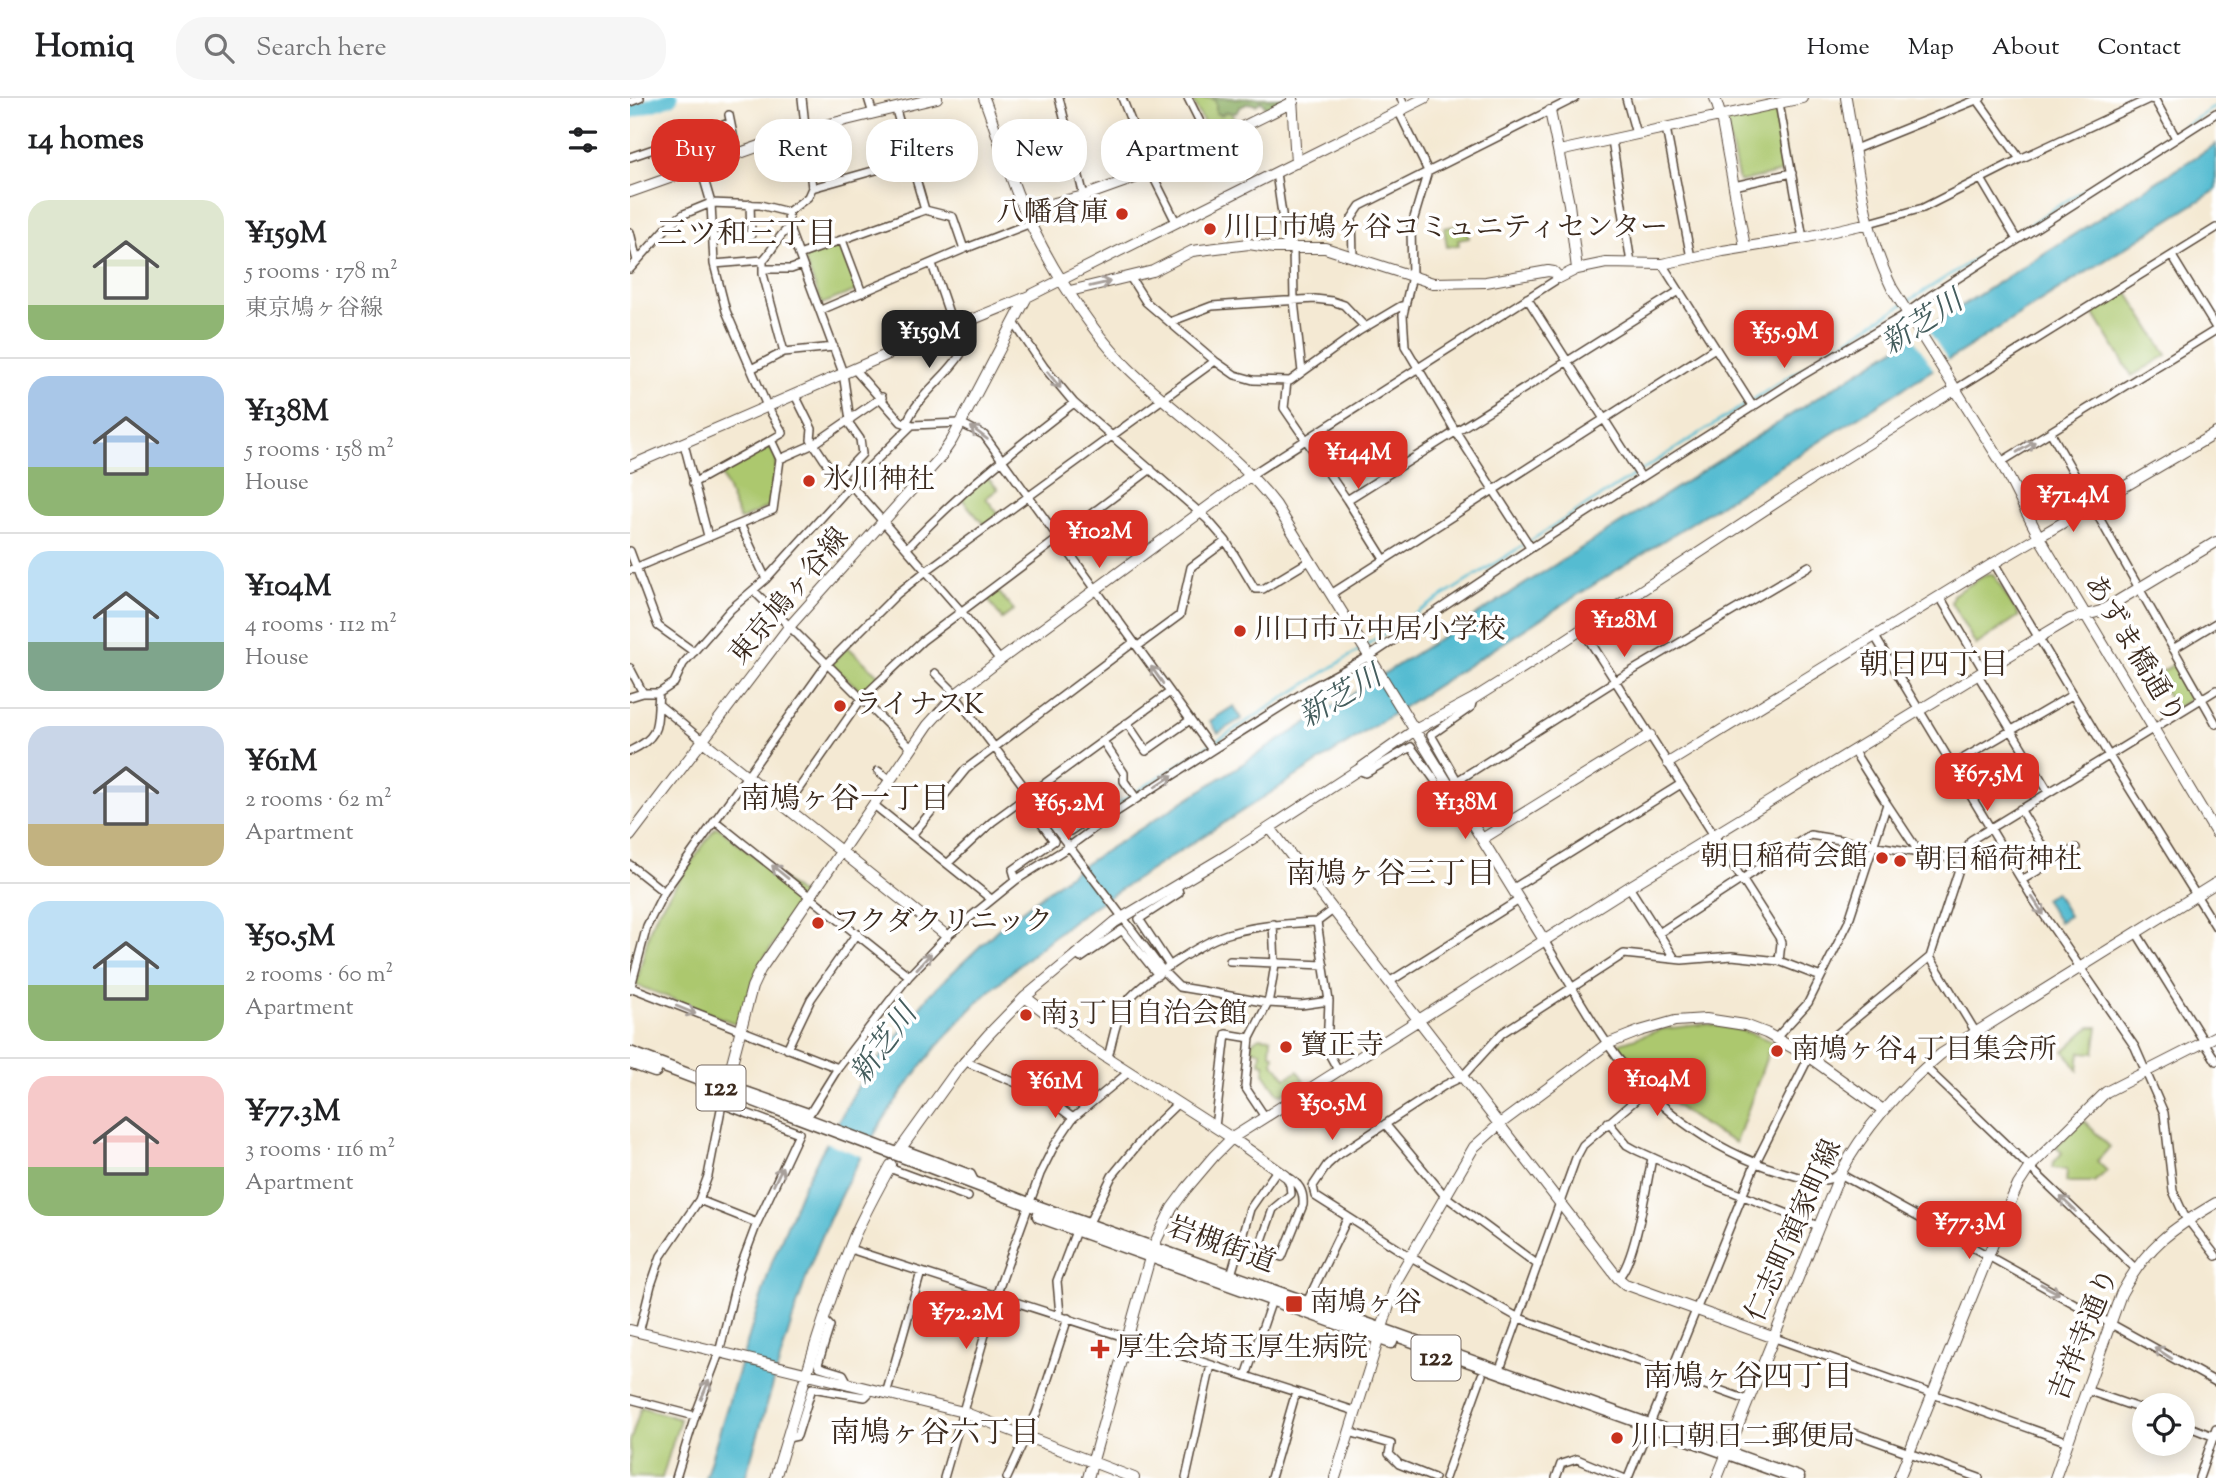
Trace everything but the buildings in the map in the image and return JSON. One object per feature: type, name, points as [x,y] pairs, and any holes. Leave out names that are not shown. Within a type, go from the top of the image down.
[{"type":"highway","name":"岩槻街道","points":[[630,1053],[724,1093],[1151,1252],[1272,1300],[1499,1372],[1647,1430]]},
{"type":"highway","name":"岩槻街道","points":[[630,1062],[724,1093]]},
{"type":"highway","name":"岩槻街道","points":[[892,1157],[973,1179],[1028,1208]]},
{"type":"highway","name":"岩槻街道","points":[[1151,1252],[1307,1302],[1482,1375],[1724,1457],[1774,1478]]},
{"type":"highway","name":"岩槻街道","points":[[1724,1457],[1798,1478]]},
{"type":"street","points":[[630,102],[640,98]]},
{"type":"street","points":[[802,98],[804,119]]},
{"type":"street","points":[[868,98],[873,114]]},
{"type":"street","points":[[852,119],[896,110],[912,101],[937,98]]},
{"type":"street","points":[[984,98],[1024,209],[1070,292],[1113,352],[1251,475],[1276,505],[1607,1044],[1646,1091],[1705,1137],[1756,1162],[1817,1181],[1826,1181],[1840,1174],[2216,1382]]},
{"type":"street","points":[[1070,98],[1060,99],[1084,196]]},
{"type":"street","points":[[1122,98],[1130,119]]},
{"type":"street","points":[[1188,98],[1198,119]]},
{"type":"street","points":[[630,466],[1027,297],[1296,163],[1402,106],[1425,98]]},
{"type":"street","points":[[1353,257],[1352,218],[1360,206],[1575,98]]},
{"type":"street","points":[[1626,98],[1636,134]]},
{"type":"street","points":[[1715,98],[1721,117],[1745,247]]},
{"type":"street","points":[[1559,151],[1802,98]]},
{"type":"street","points":[[1846,98],[1869,223],[1883,269],[1909,315]]},
{"type":"street","points":[[1854,149],[1979,99],[2020,159]]},
{"type":"street","points":[[1134,1478],[963,1412],[635,1332],[661,1256],[699,1200],[708,1176],[724,1093],[752,988],[760,970],[911,748],[956,695],[1251,475],[1527,298],[1577,269],[1606,263],[1662,264],[1804,238],[1923,208],[2149,99],[2155,100],[2176,138]]},
{"type":"street","points":[[1255,119],[1292,100],[1296,163]]},
{"type":"street","points":[[1779,103],[1804,238]]},
{"type":"street","points":[[1402,106],[1427,172],[1411,228],[1412,276],[1405,306],[1403,339],[1456,432],[1531,548]]},
{"type":"street","points":[[896,110],[899,119]]},
{"type":"street","points":[[1550,111],[1569,204],[1577,269]]},
{"type":"street","points":[[724,1093],[810,1114],[838,1068],[909,976],[947,936],[1016,880],[1070,846],[1136,798],[1309,689],[1371,658],[1531,548],[1642,477],[1753,407],[1909,315],[1930,296],[2216,113]]},
{"type":"street","points":[[1667,128],[1691,258]]},
{"type":"street","points":[[1612,141],[1631,263]]},
{"type":"street","points":[[630,157],[651,149]]},
{"type":"street","points":[[811,188],[866,173]]},
{"type":"street","points":[[1276,173],[1290,248],[1301,372]]},
{"type":"street","points":[[1734,186],[1792,173]]},
{"type":"street","points":[[1981,178],[2017,240]]},
{"type":"street","points":[[630,192],[661,182]]},
{"type":"street","points":[[693,483],[783,433],[767,406],[726,311],[714,264],[711,203],[705,182]]},
{"type":"street","points":[[630,269],[671,223],[684,214],[711,203],[750,204],[788,212],[808,197],[810,182]]},
{"type":"street","points":[[918,182],[925,210]]},
{"type":"street","points":[[1024,209],[1084,196],[1123,182]]},
{"type":"street","points":[[1156,182],[1176,222]]},
{"type":"street","points":[[713,238],[751,235],[750,204]]},
{"type":"street","points":[[799,255],[925,210],[953,217],[964,249]]},
{"type":"street","points":[[788,212],[789,228],[844,373],[849,421],[860,439],[862,454],[840,477]]},
{"type":"street","points":[[821,310],[1031,223]]},
{"type":"street","points":[[714,264],[763,260],[789,228]]},
{"type":"street","points":[[775,1478],[788,1438],[802,1374],[850,1249],[892,1157],[964,1061],[1025,997],[1124,916],[1270,828],[1358,770],[1414,728],[1473,699],[1824,471],[2216,228]]},
{"type":"street","points":[[630,232],[637,261]]},
{"type":"street","points":[[842,240],[862,293]]},
{"type":"street","points":[[1070,292],[1153,271],[1184,253],[1249,244],[1325,248],[1433,283],[1486,282],[1551,271],[1559,278]]},
{"type":"street","points":[[2001,462],[2216,329],[2172,256]]},
{"type":"street","points":[[763,260],[784,352]]},
{"type":"street","points":[[932,264],[954,328]]},
{"type":"street","points":[[1662,264],[1753,407]]},
{"type":"street","points":[[763,269],[791,269],[802,265]]},
{"type":"street","points":[[1130,277],[1146,302],[1215,360],[1241,377],[1287,381],[1366,327],[1405,306]]},
{"type":"street","points":[[1348,500],[1679,291]]},
{"type":"street","name":"東京鳩ヶ谷線","points":[[630,836],[789,627],[939,458],[1015,324],[1027,297]]},
{"type":"street","points":[[1527,298],[1642,477]]},
{"type":"street","points":[[1170,323],[1212,306],[1315,299],[1344,306],[1366,327]]},
{"type":"street","name":"あずま橋通り","points":[[1909,315],[2001,462],[2039,537],[2216,833]]},
{"type":"street","points":[[630,697],[643,693],[659,693],[674,683],[694,652],[731,609],[765,579],[909,424],[915,406],[963,354],[971,334],[972,320]]},
{"type":"street","points":[[1015,324],[1044,367],[1074,402],[1201,513],[1226,541],[1253,587],[1258,590],[1311,560]]},
{"type":"street","points":[[751,369],[784,352],[834,347]]},
{"type":"street","points":[[1331,594],[1716,348]]},
{"type":"street","points":[[838,1068],[630,988],[647,926],[664,892],[827,664],[897,594],[1215,360]]},
{"type":"street","points":[[855,370],[882,397],[901,422],[960,423],[984,435],[1212,750]]},
{"type":"street","points":[[1287,381],[1284,408],[1348,500],[1384,559]]},
{"type":"street","points":[[795,395],[812,429],[811,440],[833,472],[851,485],[907,548],[1000,660]]},
{"type":"street","points":[[780,458],[814,444],[882,397]]},
{"type":"street","points":[[907,548],[943,510],[1001,458],[1074,402]]},
{"type":"street","points":[[2051,433],[2216,724]]},
{"type":"street","points":[[1668,763],[1993,563],[2216,433]]},
{"type":"street","points":[[633,569],[773,510],[780,458],[771,440]]},
{"type":"street","points":[[684,444],[708,536]]},
{"type":"street","points":[[786,807],[862,698],[922,641],[960,610],[1151,470]]},
{"type":"street","points":[[1096,510],[1108,528]]},
{"type":"street","points":[[740,524],[765,579]]},
{"type":"street","points":[[912,835],[966,769],[994,746],[1180,615],[1191,568],[1226,541]]},
{"type":"street","points":[[1088,1478],[1151,1252],[1172,1208],[1232,1138],[1714,834],[2070,619],[2101,611],[2216,542]]},
{"type":"street","points":[[630,551],[633,569],[658,626],[694,652]]},
{"type":"street","points":[[1993,563],[2216,927]]},
{"type":"street","points":[[1457,781],[1615,681],[1809,566]]},
{"type":"street","points":[[753,590],[911,748]]},
{"type":"street","points":[[1940,597],[2048,791]]},
{"type":"street","points":[[2173,649],[2216,623]]},
{"type":"street","points":[[1582,629],[1779,937],[1779,961]]},
{"type":"street","points":[[1874,635],[2022,880],[2135,1047],[2164,1113],[2173,1191],[2187,1220],[2216,1256]]},
{"type":"street","points":[[630,668],[643,693]]},
{"type":"street","points":[[935,673],[956,695],[1179,987],[1268,1003],[1301,1005],[1329,1001]]},
{"type":"street","points":[[1556,1478],[1561,1464],[1577,1459],[1626,1478],[1756,1162],[1809,1057],[1930,957],[1971,840],[2216,690]]},
{"type":"street","points":[[948,863],[992,822],[1170,692]]},
{"type":"street","points":[[630,751],[649,742],[655,732],[659,693]]},
{"type":"street","points":[[1952,765],[2072,695]]},
{"type":"street","points":[[1358,770],[1366,773],[1411,747],[1462,818],[1467,815],[1474,810],[1431,735],[1471,707],[1473,699]]},
{"type":"street","points":[[658,704],[947,936]]},
{"type":"street","points":[[1127,723],[1146,751],[1190,720]]},
{"type":"street","points":[[1482,839],[1650,735]]},
{"type":"street","points":[[1103,741],[1125,773],[1124,781],[1136,798]]},
{"type":"street","points":[[1853,750],[1920,854]]},
{"type":"street","points":[[877,771],[890,780]]},
{"type":"street","points":[[1512,889],[1681,784]]},
{"type":"street","points":[[1029,794],[1070,831],[1110,804],[1116,812]]},
{"type":"street","points":[[1016,880],[1013,870],[1054,841],[1029,794]]},
{"type":"street","points":[[1776,1038],[1808,1003],[1849,923],[1887,804]]},
{"type":"street","points":[[874,805],[991,899]]},
{"type":"street","points":[[2020,809],[2052,862]]},
{"type":"street","points":[[715,821],[909,976]]},
{"type":"street","points":[[1270,828],[1625,1284],[2068,1442]]},
{"type":"street","points":[[1659,933],[1810,835],[1962,860]]},
{"type":"street","points":[[2022,880],[2076,848]]},
{"type":"street","points":[[630,865],[664,892]]},
{"type":"street","name":"仁志町領家町線","points":[[1717,1478],[1840,1174],[1883,1110],[1925,1067],[1975,1031],[2216,883]]},
{"type":"street","points":[[1164,970],[1139,919],[1179,893],[1177,886]]},
{"type":"street","points":[[1629,887],[1675,959]]},
{"type":"street","points":[[1389,982],[1519,900]]},
{"type":"street","points":[[1108,1057],[1118,1018],[1126,1003],[1132,994],[1164,970],[1228,933],[1273,924],[1317,922],[1333,911]]},
{"type":"street","points":[[1317,922],[1329,1001],[1326,1050],[1338,1070]]},
{"type":"street","points":[[1265,1117],[1245,1087],[1250,1038],[1268,1003],[1275,964],[1273,924]]},
{"type":"street","points":[[1075,954],[1081,958],[1122,930],[1164,970]]},
{"type":"street","points":[[2136,932],[2216,1061]]},
{"type":"street","points":[[787,1049],[811,999],[857,933]]},
{"type":"street","points":[[1747,1400],[1519,1318],[1409,1256],[1315,1196],[1312,1186],[1338,1155],[1445,1085],[1462,1077],[1502,1033],[1624,954],[1675,959],[1732,956],[1779,961],[1821,977]]},
{"type":"street","points":[[1930,957],[1975,1031]]},
{"type":"street","points":[[1230,961],[1324,965]]},
{"type":"street","points":[[1025,997],[1129,1072],[1232,1138],[1300,1186],[1303,1205],[1285,1255],[1261,1249],[1273,1209],[1290,1197]]},
{"type":"street","points":[[1335,1478],[1396,1280],[1474,1147],[1501,1123],[1607,1044],[1640,1031],[1687,1020],[1730,1021],[1776,1038],[1809,1057],[1883,1110]]},
{"type":"street","points":[[1215,1127],[1226,1034],[1250,1038]]},
{"type":"street","points":[[1899,1478],[1988,1255],[2018,1185],[2029,1168],[2106,1092],[2216,1036]]},
{"type":"street","points":[[964,1061],[1040,1093],[1073,1118]]},
{"type":"street","points":[[1925,1067],[2135,1268]]},
{"type":"street","points":[[944,1478],[996,1296],[1040,1174],[1054,1146],[1073,1118],[1129,1072]]},
{"type":"street","points":[[1499,1372],[1559,1201],[1583,1145],[1646,1091]]},
{"type":"street","points":[[676,1478],[695,1416],[721,1354],[738,1271],[799,1133],[724,1093]]},
{"type":"street","points":[[1007,1478],[1037,1412],[1064,1317],[1057,1281],[1082,1228],[1112,1176],[1148,1132],[1178,1103]]},
{"type":"street","points":[[1608,1122],[1627,1145],[1652,1158],[1818,1226]]},
{"type":"street","points":[[1385,1124],[1445,1196],[1538,1265]]},
{"type":"street","points":[[892,1157],[968,1197]]},
{"type":"street","points":[[1618,1278],[1623,1273],[1635,1235],[1652,1158]]},
{"type":"street","points":[[1281,1173],[1290,1185],[1290,1197]]},
{"type":"street","points":[[1231,1276],[1250,1209],[1281,1173]]},
{"type":"street","points":[[1290,1197],[1303,1205]]},
{"type":"street","points":[[699,1200],[757,1223]]},
{"type":"street","name":"吉祥寺通り","points":[[2055,1478],[2121,1294],[2135,1268],[2165,1235],[2216,1203]]},
{"type":"street","points":[[1307,1302],[1348,1217]]},
{"type":"street","points":[[850,1249],[1355,1411]]},
{"type":"street","points":[[886,1395],[921,1272]]},
{"type":"street","points":[[1246,1376],[1272,1300]]},
{"type":"street","points":[[824,1320],[830,1326],[818,1364],[843,1374],[849,1386]]},
{"type":"street","points":[[1186,1478],[1211,1365]]},
{"type":"street","points":[[1445,1478],[1482,1375]]},
{"type":"street","points":[[788,1438],[797,1436],[813,1388],[865,1397],[871,1391]]},
{"type":"street","points":[[2087,1390],[2132,1406]]},
{"type":"street","points":[[1271,1478],[1296,1392]]},
{"type":"street","points":[[630,1399],[695,1416]]},
{"type":"street","points":[[2195,1428],[2215,1434],[2199,1478]]},
{"type":"street","points":[[1349,1432],[1391,1444],[1388,1454],[1399,1464],[1417,1475],[1434,1478]]},
{"type":"street","points":[[1854,1433],[1979,1478]]},
{"type":"green space","points":[[1191,98],[1224,98],[1234,119],[1202,119]]},
{"type":"green space","points":[[1212,98],[1283,98],[1271,109],[1266,108],[1261,101],[1256,105],[1249,103],[1240,107],[1236,113],[1226,112],[1221,115],[1216,113],[1216,102]]},
{"type":"green space","points":[[1774,108],[1777,110],[1788,169],[1739,182],[1726,121],[1728,118]]},
{"type":"green space","points":[[1466,224],[1469,238],[1458,240],[1459,245],[1447,247],[1444,228]]},
{"type":"green space","points":[[841,245],[858,290],[822,304],[804,259]]},
{"type":"green space","points":[[2126,290],[2167,355],[2132,376],[2092,311]]},
{"type":"green space","points":[[767,447],[771,448],[777,460],[770,506],[740,520],[720,471]]},
{"type":"green space","points":[[985,475],[998,489],[986,498],[999,515],[985,526],[961,498]]},
{"type":"green space","points":[[1987,574],[1993,574],[2019,616],[1976,645],[1951,602],[1953,595]]},
{"type":"green space","points":[[996,589],[1014,610],[1002,619],[986,596]]},
{"type":"green space","points":[[848,647],[880,677],[863,693],[832,665]]},
{"type":"green space","points":[[2176,663],[2193,693],[2192,698],[2175,709],[2155,676]]},
{"type":"green space","points":[[715,828],[719,828],[802,895],[804,900],[758,967],[739,1025],[636,985],[650,929],[658,911]]},
{"type":"green space","points":[[1706,1024],[1739,1030],[1772,1042],[1736,1143],[1671,1102],[1618,1046],[1663,1029]]},
{"type":"green space","points":[[2090,1027],[2098,1027],[2094,1053],[2080,1052],[2078,1070],[2064,1051]]},
{"type":"green space","points":[[1259,1037],[1271,1038],[1270,1054],[1274,1055],[1273,1063],[1286,1078],[1298,1071],[1304,1081],[1282,1094],[1278,1093],[1264,1073],[1265,1064],[1260,1063],[1261,1051],[1250,1050],[1251,1043]]},
{"type":"green space","points":[[2083,1120],[2110,1147],[2097,1161],[2107,1171],[2094,1182],[2066,1182],[2067,1170],[2052,1168],[2062,1153],[2056,1146]]},
{"type":"green space","points":[[641,1407],[680,1419],[662,1478],[630,1477],[630,1442]]},
{"type":"water","points":[[2216,144],[2216,190],[1573,598],[1076,918],[1000,982],[975,1005],[924,1062],[879,1126],[841,1194],[802,1290],[745,1478],[705,1478],[772,1262],[804,1184],[858,1086],[930,994],[998,929],[1071,873]]},
{"type":"water","points":[[1234,706],[1241,719],[1218,733],[1210,721]]},
{"type":"water","points":[[2055,892],[2069,916],[2059,922],[2044,899]]},
{"type":"pier","points":[[1925,325],[1950,363],[1935,372],[1911,334]]},
{"type":"pier","points":[[833,1124],[876,1140],[866,1158],[823,1141]]},
{"type":"waterway","points":[[630,112],[671,98]]},
{"type":"waterway","name":"新芝川","points":[[1366,645],[2216,106]]},
{"type":"waterway","name":"新芝川","points":[[1112,807],[1361,649]]},
{"type":"place","name":"八幡倉庫","points":[[1122,214]]},
{"type":"place","name":"川口市鳩ヶ谷コミュニティセンター","points":[[1210,229]]},
{"type":"place","name":"氷川神社","points":[[809,481]]},
{"type":"place","name":"川口市立中居小学校","points":[[1240,631]]},
{"type":"place","name":"ライナスK","points":[[840,706]]},
{"type":"place","name":"朝日稲荷会館","points":[[1882,858]]},
{"type":"place","name":"朝日稲荷神社","points":[[1900,861]]},
{"type":"place","name":"フクダクリニック","points":[[818,923]]},
{"type":"place","name":"南3丁目自治会館","points":[[1026,1015]]},
{"type":"place","name":"寶正寺","points":[[1286,1047]]},
{"type":"place","name":"南鳩ヶ谷4丁目集会所","points":[[1777,1051]]},
{"type":"place","name":"南鳩ヶ谷","points":[[1294,1304]]},
{"type":"place","name":"厚生会埼玉厚生病院","points":[[1100,1349]]},
{"type":"place","name":"川口朝日二郵便局","points":[[1617,1438]]},
{"type":"district","name":"三ツ和三丁目","points":[[747,235]]},
{"type":"district","name":"朝日四丁目","points":[[1934,666]]},
{"type":"district","name":"南鳩ヶ谷一丁目","points":[[845,800]]},
{"type":"district","name":"南鳩ヶ谷三丁目","points":[[1391,875]]},
{"type":"district","name":"南鳩ヶ谷四丁目","points":[[1748,1378]]},
{"type":"district","name":"南鳩ヶ谷六丁目","points":[[935,1434]]}]
